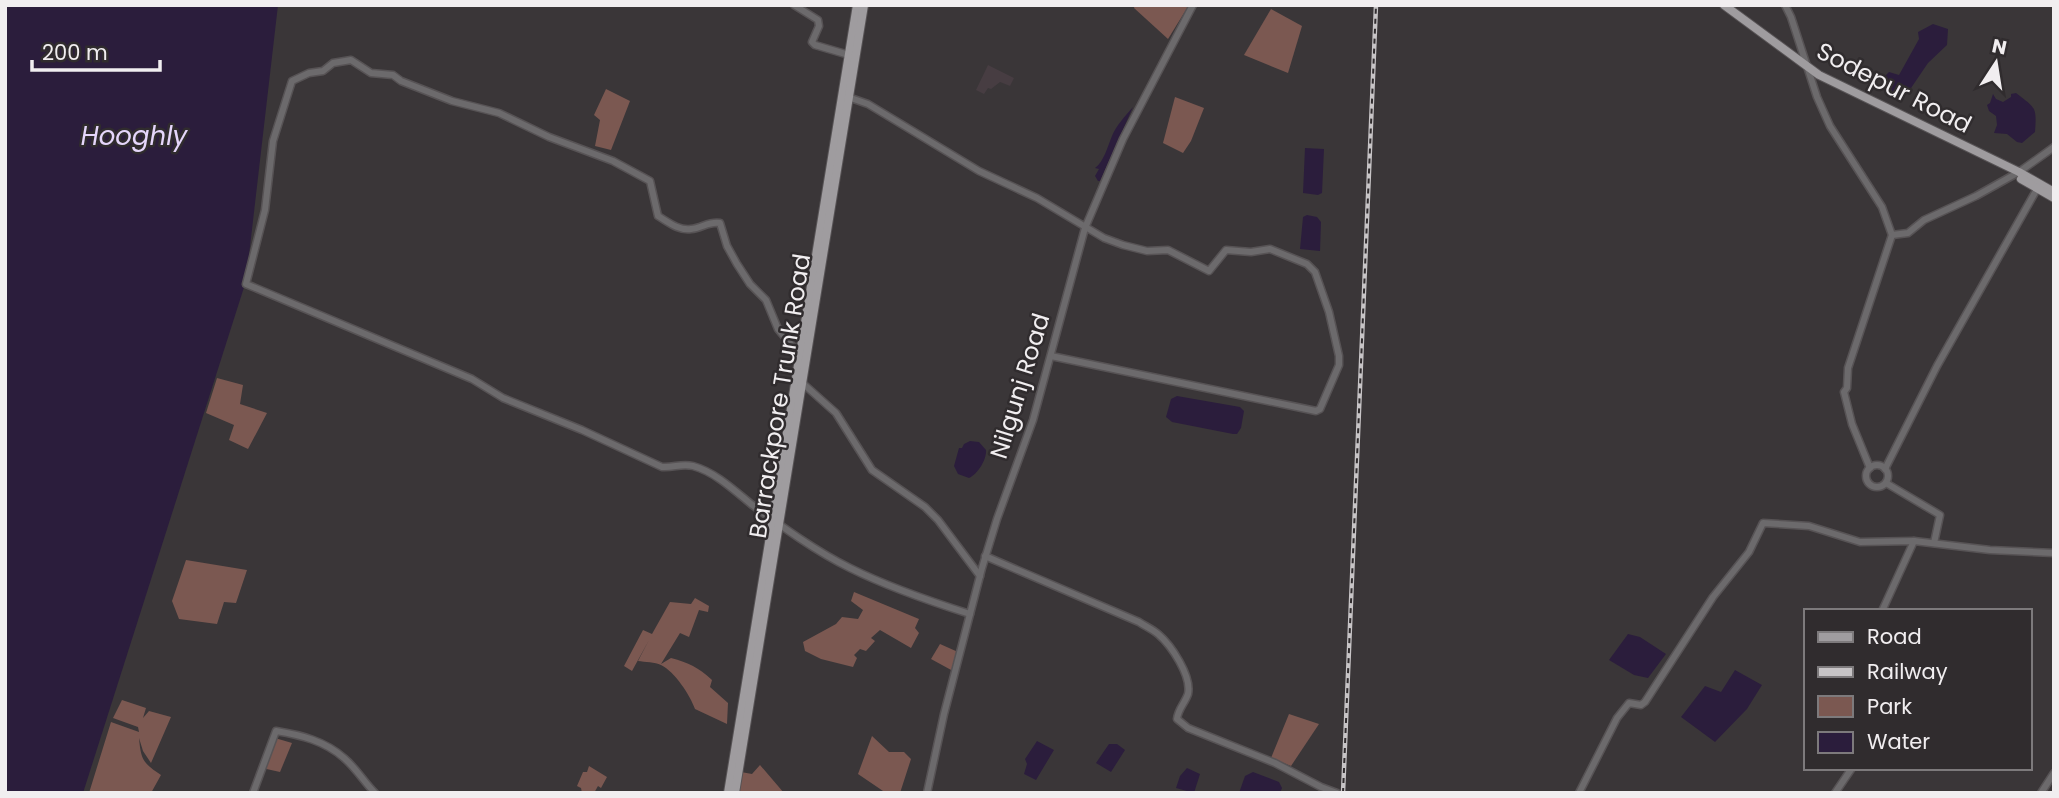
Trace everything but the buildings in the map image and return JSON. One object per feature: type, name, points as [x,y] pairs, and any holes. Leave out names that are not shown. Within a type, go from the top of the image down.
[{"type":"main road","name":"Barrackpore Trunk Road","points":[[735,793],[857,5]]},
{"type":"main road","name":"Barrackpore Trunk Road","points":[[799,380],[800,355],[845,96],[864,5]]},
{"type":"main road","name":"Sodepur Road","points":[[1724,5],[1808,67],[1861,96],[1862,100],[2016,173]]},
{"type":"main road","points":[[2016,173],[2054,198]]},
{"type":"main road","points":[[2016,173],[2054,192]]},
{"type":"main road","name":"Barrackpore Trunk Road","points":[[728,793],[777,520]]},
{"type":"street","points":[[794,5],[818,20],[819,26],[812,42],[815,45],[849,55]]},
{"type":"street","name":"Nilgunj Road","points":[[927,793],[944,714],[985,556],[1033,420],[1086,228],[1122,139],[1193,5]]},
{"type":"street","points":[[1785,5],[1817,97],[1830,125],[1882,207],[1892,234],[1848,368],[1847,388],[1844,392],[1852,424],[1870,468],[1866,477],[1869,484],[1876,487],[1885,483],[1888,476],[1885,469],[1878,466],[1870,468]]},
{"type":"street","points":[[800,355],[778,328],[766,300],[750,284],[737,264],[727,246],[720,223],[714,222],[691,230],[674,227],[658,216],[650,181],[613,161],[549,137],[499,113],[452,101],[401,81],[393,75],[371,73],[351,60],[333,63],[323,71],[309,73],[292,81],[273,141],[265,210],[246,284],[472,379],[503,398],[662,467],[679,464],[696,467],[727,484],[799,537],[849,568],[914,596],[970,614]]},
{"type":"street","points":[[845,96],[875,108],[946,152],[1037,198],[1086,228],[1123,245],[1147,251],[1168,250],[1205,271],[1213,269],[1226,250],[1251,252],[1270,249],[1307,264],[1315,272],[1329,312],[1339,353],[1339,365],[1320,409],[1316,411],[1051,356]]},
{"type":"street","points":[[1892,234],[1908,233],[1924,220],[1976,196],[2016,173],[2054,147]]},
{"type":"street","points":[[1885,469],[1937,366],[2037,189]]},
{"type":"street","points":[[799,380],[836,413],[872,470],[925,507],[980,576]]},
{"type":"street","points":[[1885,483],[1940,515],[1934,543]]},
{"type":"street","points":[[1578,793],[1616,718],[1629,703],[1641,705],[1645,702],[1713,597],[1749,552],[1763,523],[1808,526],[1860,542],[1914,541],[1990,550],[2054,553]]},
{"type":"street","points":[[1883,609],[1914,541]]},
{"type":"street","points":[[985,556],[1139,622],[1158,634],[1175,652],[1188,687],[1188,695],[1178,710],[1177,719],[1188,728],[1275,763],[1337,793]]},
{"type":"street","points":[[253,793],[276,731],[306,737],[332,750],[350,764],[375,793]]},
{"type":"street","points":[[1835,793],[1851,770]]},
{"type":"street","points":[[2041,793],[2054,773]]},
{"type":"shaded area","points":[[988,65],[1014,78],[1010,86],[1000,82],[991,89],[988,88],[984,94],[976,90]]},
{"type":"green space","points":[[1135,5],[1189,5],[1168,39],[1134,8]]},
{"type":"green space","points":[[1271,9],[1302,26],[1288,73],[1244,55]]},
{"type":"green space","points":[[606,89],[630,101],[611,150],[595,146],[600,120],[594,115]]},
{"type":"green space","points":[[1175,97],[1204,108],[1191,141],[1183,153],[1163,143]]},
{"type":"green space","points":[[217,378],[243,385],[240,404],[267,413],[248,449],[229,440],[234,425],[206,413]]},
{"type":"green space","points":[[186,560],[247,570],[236,603],[224,602],[217,624],[179,619],[172,601]]},
{"type":"green space","points":[[854,592],[919,619],[915,628],[919,633],[911,648],[880,630],[871,638],[875,641],[866,651],[860,649],[854,655],[857,658],[853,667],[821,659],[805,651],[803,642],[836,624],[842,617],[858,619],[863,610],[851,601]]},
{"type":"green space","points":[[695,598],[709,606],[708,612],[699,610],[689,637],[680,633],[661,664],[671,658],[698,669],[712,680],[710,687],[728,703],[727,724],[695,709],[681,684],[666,668],[656,663],[638,661],[649,640],[632,671],[624,666],[643,630],[652,634],[670,602],[691,604]]},
{"type":"green space","points":[[940,644],[958,652],[953,671],[931,659]]},
{"type":"green space","points":[[122,700],[146,708],[143,718],[149,711],[171,717],[151,763],[139,738],[144,760],[161,775],[151,793],[89,793],[111,722],[139,732],[138,727],[113,718]]},
{"type":"green space","points":[[1289,714],[1319,724],[1291,766],[1271,758]]},
{"type":"green space","points":[[872,736],[889,752],[904,752],[911,759],[900,793],[886,793],[858,774]]},
{"type":"green space","points":[[275,738],[292,743],[280,772],[262,768]]},
{"type":"green space","points":[[760,765],[784,793],[738,793],[741,772],[752,774]]},
{"type":"green space","points":[[589,766],[607,777],[601,788],[598,786],[594,793],[582,793],[577,786]]},
{"type":"water","name":"Hooghly","points":[[5,5],[278,5],[246,281],[83,793],[5,793]]},
{"type":"water","points":[[1933,24],[1948,29],[1947,45],[1928,63],[1909,91],[1893,93],[1885,76],[1889,72],[1899,75],[1919,39],[1918,32]]},
{"type":"water","points":[[2016,93],[2031,105],[2036,117],[2035,132],[2022,143],[2007,134],[1994,133],[1996,116],[1989,111],[1987,105],[1993,94],[2003,102]]},
{"type":"water","points":[[1133,107],[1098,181],[1095,176],[1099,169],[1095,168],[1103,158],[1116,129]]},
{"type":"water","points":[[1305,148],[1324,149],[1322,193],[1318,195],[1303,193]]},
{"type":"water","points":[[1303,217],[1317,217],[1321,222],[1320,251],[1300,249]]},
{"type":"water","points":[[1177,396],[1240,407],[1244,411],[1241,428],[1237,434],[1233,434],[1172,422],[1166,417],[1171,399]]},
{"type":"water","points":[[970,441],[979,442],[986,454],[979,470],[969,478],[958,474],[954,466],[959,448]]},
{"type":"water","points":[[1628,634],[1640,637],[1666,654],[1648,678],[1634,675],[1609,660]]},
{"type":"water","points":[[1735,670],[1762,685],[1747,709],[1715,742],[1681,717],[1705,686],[1721,692]]},
{"type":"water","points":[[1037,741],[1054,750],[1036,780],[1024,774],[1027,764],[1025,759]]},
{"type":"water","points":[[1109,744],[1117,744],[1125,750],[1111,772],[1096,763]]},
{"type":"water","points":[[1187,768],[1200,774],[1194,793],[1176,788],[1180,776]]},
{"type":"water","points":[[1253,772],[1279,782],[1282,788],[1280,793],[1239,793],[1245,776]]},
{"type":"railway","points":[[1343,793],[1376,5]]}]
